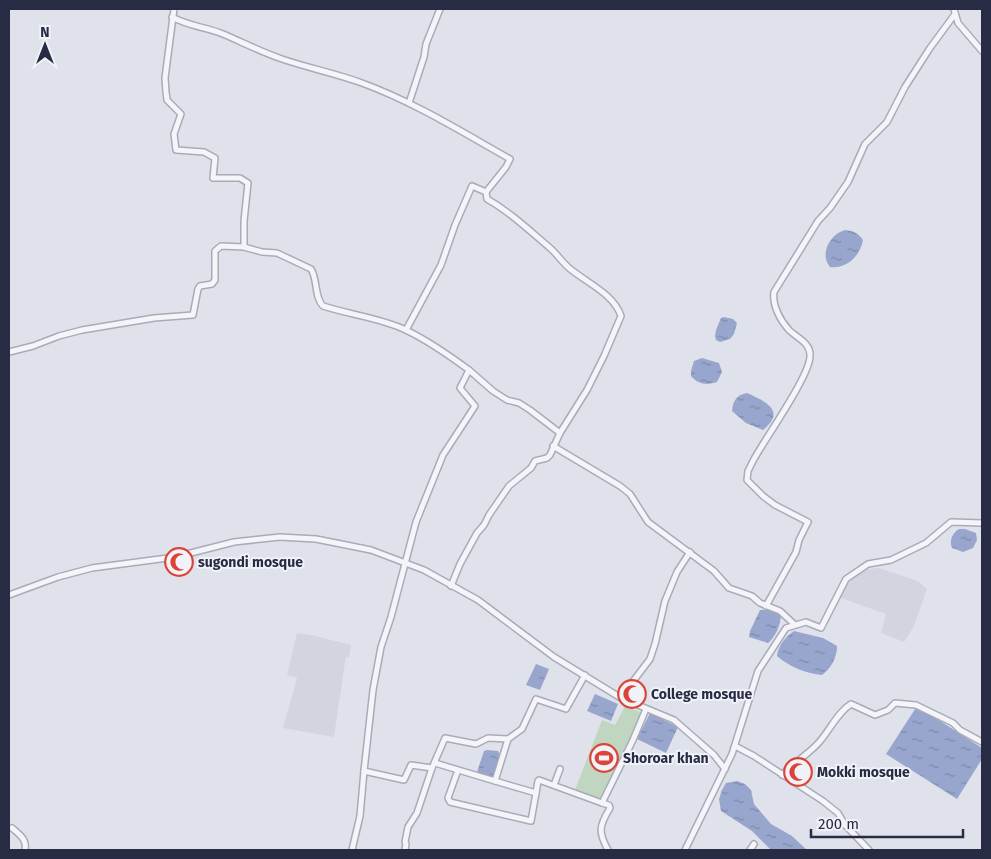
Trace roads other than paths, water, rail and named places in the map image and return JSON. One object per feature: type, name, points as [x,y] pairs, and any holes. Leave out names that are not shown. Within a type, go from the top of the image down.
[{"type":"street","points":[[174,9],[165,78],[167,100],[182,114],[174,134],[176,150],[204,152],[216,158],[213,178],[240,178],[248,184],[244,221],[244,247]]},
{"type":"street","points":[[409,103],[426,44],[440,9]]},
{"type":"street","points":[[955,11],[958,23],[982,51]]},
{"type":"street","points":[[766,606],[796,552],[799,540],[808,522],[775,505],[747,480],[748,471],[753,461],[794,393],[809,363],[811,353],[804,341],[790,331],[777,311],[772,301],[774,292],[818,221],[830,208],[848,182],[864,144],[887,122],[905,87],[955,11]]},
{"type":"street","points":[[172,17],[181,22],[222,33],[236,41],[281,59],[320,69],[388,92],[510,159],[486,192],[487,199],[506,210],[551,249],[568,267],[599,289],[618,307],[621,316],[604,356],[560,432],[550,455],[547,458],[535,461],[531,468],[509,486],[477,533],[460,564],[451,586]]},
{"type":"street","points":[[406,330],[442,264],[455,225],[472,186],[486,192]]},
{"type":"street","points":[[9,352],[82,330],[154,318],[193,315],[198,288],[212,284],[215,280],[217,248],[221,246],[244,247],[277,254],[311,269],[314,273],[319,299],[323,306],[406,330],[444,352],[507,400],[519,403],[560,432]]},
{"type":"street","points":[[352,850],[360,816],[372,690],[381,647],[391,618],[416,522],[443,455],[475,406],[460,388],[469,370]]},
{"type":"street","points":[[554,446],[630,494],[648,522],[668,539],[690,552],[714,571],[729,588],[752,596],[760,603],[780,611],[795,625]]},
{"type":"street","points":[[685,850],[735,746],[758,671],[786,628],[806,622],[821,628],[846,579],[868,564],[891,560],[926,544],[951,522],[982,523]]},
{"type":"street","points":[[9,595],[58,577],[92,568],[175,557],[234,542],[280,537],[316,539],[371,550],[406,562],[478,600],[554,657],[622,698],[674,720],[714,755],[725,769]]},
{"type":"street","points":[[622,698],[650,660],[665,601],[677,572],[690,552]]},
{"type":"street","points":[[495,781],[508,739],[522,729],[535,699],[566,709],[584,675]]},
{"type":"street","points":[[782,775],[820,741],[843,709],[851,704],[875,715],[888,710],[894,703],[916,705],[953,723],[960,730],[982,742]]},
{"type":"street","points":[[602,803],[634,740],[646,709]]},
{"type":"street","points":[[405,850],[406,844],[404,842],[408,826],[416,813],[442,743],[447,737],[476,744],[488,738],[508,739]]},
{"type":"street","points":[[735,746],[823,801],[838,814],[868,850]]},
{"type":"street","points":[[364,771],[402,780],[411,765],[434,766],[458,770],[536,793]]},
{"type":"street","points":[[458,770],[448,798],[450,802],[532,821],[538,780],[609,805],[610,808],[600,829],[601,836],[608,850]]},
{"type":"street","points":[[554,785],[560,770]]},
{"type":"street","points":[[12,828],[22,837],[26,844],[25,850]]},
{"type":"street","points":[[750,850],[754,844]]},
{"type":"water","points":[[845,230],[853,232],[863,240],[859,251],[847,264],[830,267],[826,256],[828,245],[835,236]]},
{"type":"water","points":[[721,318],[733,319],[737,323],[734,334],[730,339],[720,342],[716,340],[715,336]]},
{"type":"water","points":[[702,358],[719,363],[722,372],[717,382],[703,384],[691,376],[694,361]]},
{"type":"water","points":[[747,393],[767,404],[773,412],[770,423],[763,430],[746,423],[732,411],[736,399]]},
{"type":"water","points":[[959,529],[976,533],[977,540],[973,548],[963,552],[952,548],[952,537]]},
{"type":"water","points":[[760,610],[769,610],[781,614],[777,630],[768,643],[749,637]]},
{"type":"water","points":[[794,631],[823,638],[837,646],[833,662],[822,675],[798,669],[777,656],[782,642]]},
{"type":"water","points":[[536,664],[549,669],[540,690],[526,685]]},
{"type":"water","points":[[595,694],[618,704],[611,721],[587,711]]},
{"type":"water","points":[[917,706],[982,748],[982,759],[957,799],[886,754]]},
{"type":"water","points":[[650,713],[678,727],[666,753],[637,739]]},
{"type":"water","points":[[484,751],[498,751],[500,755],[495,777],[493,778],[477,772]]},
{"type":"water","points":[[737,781],[745,784],[751,790],[754,804],[771,824],[792,836],[807,850],[771,850],[752,831],[721,811],[719,799],[722,790],[726,783]]},
{"type":"place","name":"sugondi mosque","points":[[179,562]]},
{"type":"place","name":"College mosque","points":[[632,694]]},
{"type":"place","name":"Shoroar khan","points":[[604,758]]},
{"type":"place","name":"Mokki mosque","points":[[798,772]]}]
